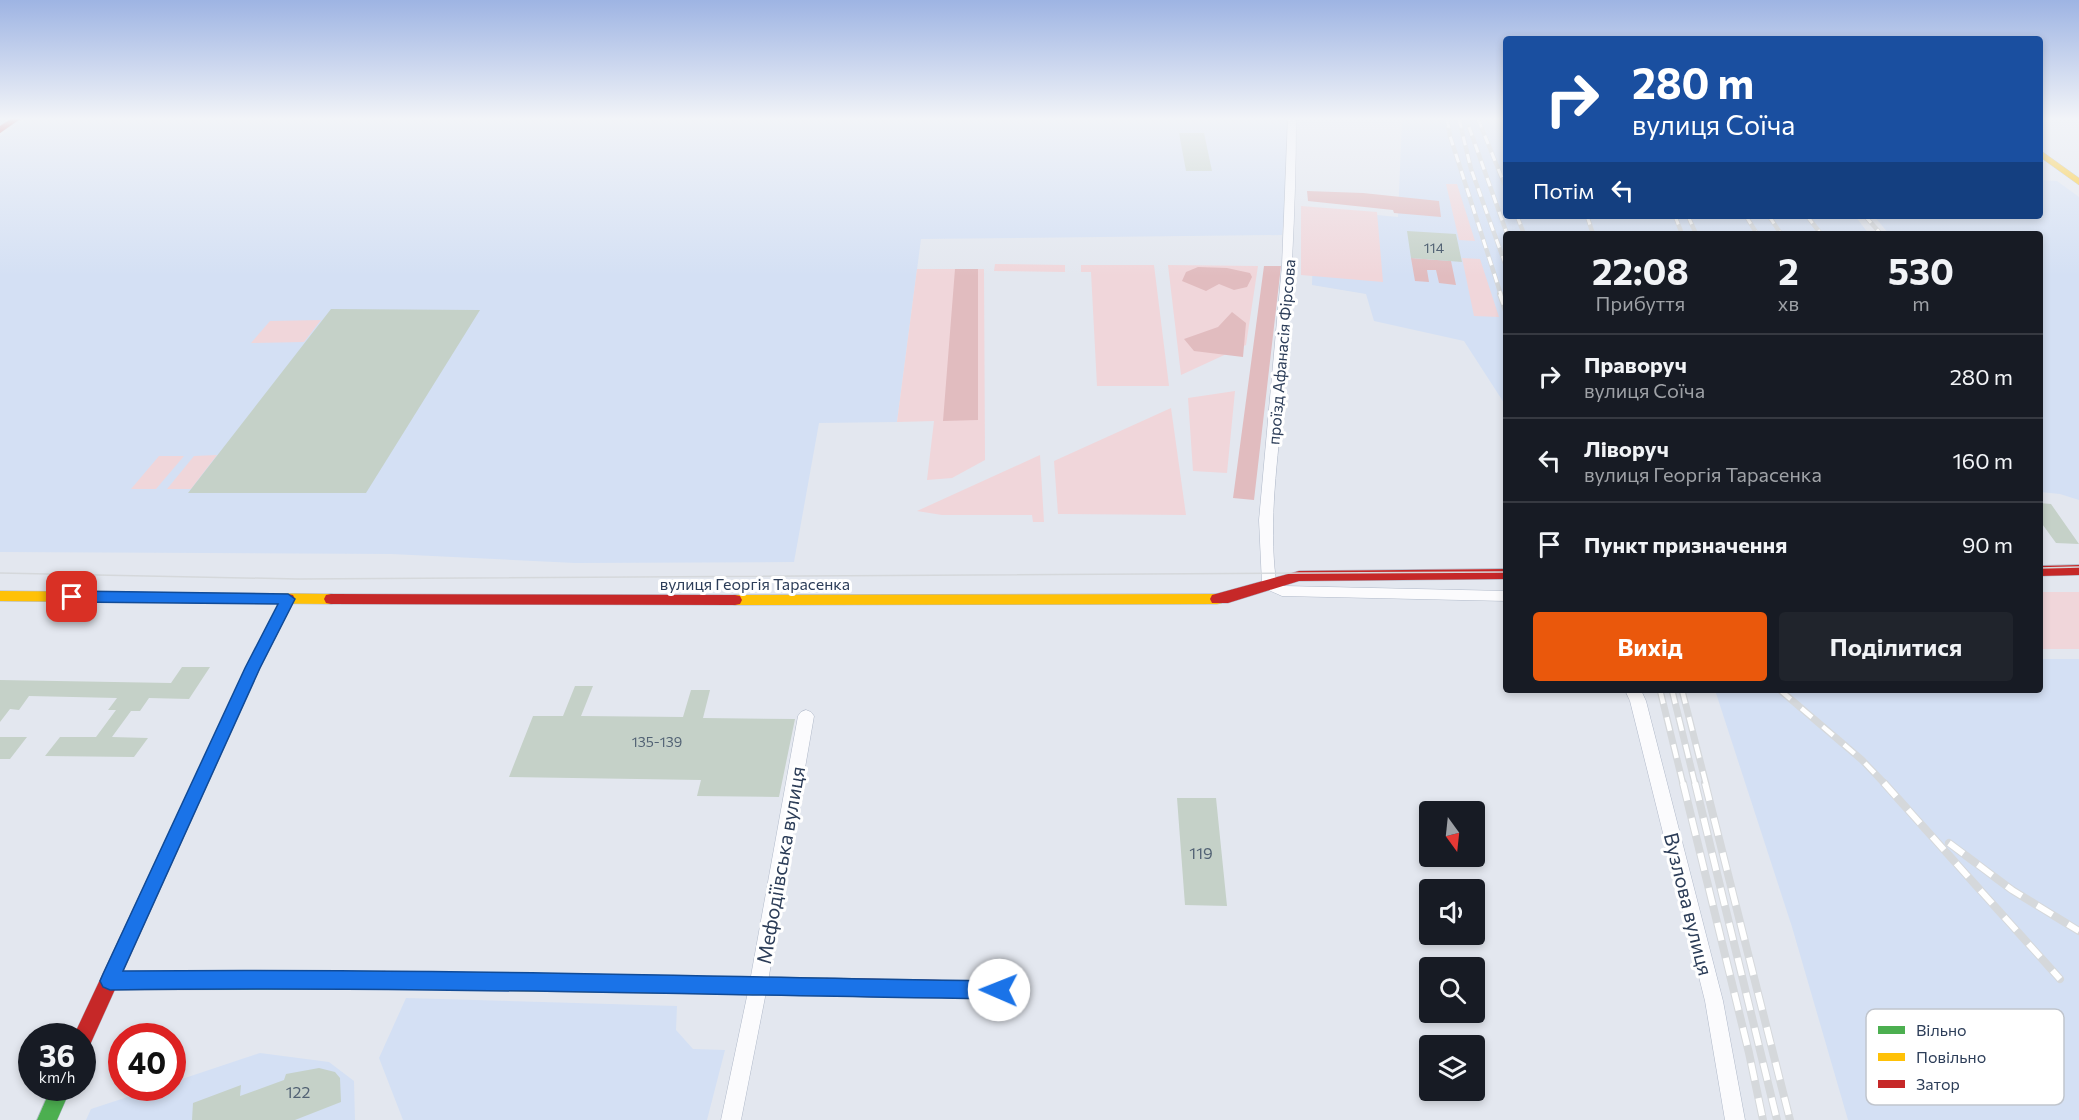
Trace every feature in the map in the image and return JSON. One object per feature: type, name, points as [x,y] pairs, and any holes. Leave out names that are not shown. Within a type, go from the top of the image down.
[{"type":"main road","points":[[2065,171],[2079,181]]},
{"type":"main road","points":[[2043,571],[2079,570]]},
{"type":"main road","name":"вулиця Георгія Тарасенка","points":[[0,596],[288,599],[1215,599],[1243,596],[1269,584],[1299,576],[1503,574]]},
{"type":"main road","points":[[90,1023],[253,668],[288,599]]},
{"type":"main road","points":[[110,981],[230,979],[641,982],[758,987],[999,990]]},
{"type":"main road","points":[[46,1120],[55,1101]]},
{"type":"street","name":"проїзд Афанасія Фірсова","points":[[1269,584],[1266,532],[1289,261],[1293,171]]},
{"type":"street","points":[[1269,584],[1282,591],[1503,596]]},
{"type":"street","name":"Вузлова вулиця","points":[[1634,693],[1714,1001],[1735,1120]]},
{"type":"street","name":"Мефодіївська вулиця","points":[[731,1120],[758,987],[806,716]]},
{"type":"shaded area","points":[[0,171],[1289,171],[1282,235],[921,239],[897,422],[819,423],[794,562],[575,563],[391,554],[0,552]]},
{"type":"shaded area","points":[[1400,171],[1503,171],[1503,219],[1857,219],[1867,231],[1503,231],[1503,401],[1464,341],[1374,321],[1366,294],[1312,285],[1314,209],[1398,217]]},
{"type":"shaded area","points":[[2043,180],[2057,181],[2079,197],[2079,500],[2060,494],[2043,492],[2043,231],[1886,231],[1876,219],[2043,219]]},
{"type":"shaded area","points":[[1446,184],[1457,184],[1475,241],[1459,240]]},
{"type":"shaded area","points":[[1307,191],[1363,193],[1439,201],[1441,217],[1308,201]]},
{"type":"shaded area","points":[[1301,206],[1377,212],[1383,282],[1301,275]]},
{"type":"shaded area","points":[[1411,258],[1451,261],[1456,285],[1439,283],[1436,270],[1427,270],[1429,282],[1415,281]]},
{"type":"shaded area","points":[[1462,258],[1480,259],[1499,317],[1474,316]]},
{"type":"shaded area","points":[[995,264],[1065,265],[1065,272],[994,271]]},
{"type":"shaded area","points":[[1081,265],[1154,265],[1169,386],[1097,386],[1091,272],[1081,272]]},
{"type":"shaded area","points":[[1168,265],[1258,266],[1246,345],[1181,375]]},
{"type":"shaded area","points":[[1264,266],[1281,266],[1254,500],[1233,498]]},
{"type":"shaded area","points":[[1198,267],[1227,268],[1250,273],[1252,277],[1247,287],[1234,290],[1219,284],[1206,291],[1182,281],[1186,272]]},
{"type":"shaded area","points":[[917,269],[984,269],[985,460],[952,478],[927,480],[934,421],[897,422]]},
{"type":"shaded area","points":[[955,269],[978,269],[978,420],[943,421]]},
{"type":"shaded area","points":[[1232,312],[1246,323],[1243,357],[1194,351],[1184,339],[1218,327]]},
{"type":"shaded area","points":[[321,320],[304,342],[251,343],[270,321]]},
{"type":"shaded area","points":[[1235,391],[1227,473],[1193,471],[1188,398]]},
{"type":"shaded area","points":[[1171,408],[1186,515],[1058,514],[1054,461]]},
{"type":"shaded area","points":[[217,455],[191,489],[167,489],[194,456]]},
{"type":"shaded area","points":[[1040,455],[1044,522],[1033,522],[1032,515],[942,515],[917,511]]},
{"type":"shaded area","points":[[159,456],[184,456],[156,489],[131,489]]},
{"type":"shaded area","points":[[2043,592],[2079,592],[2079,649],[2043,649]]},
{"type":"shaded area","points":[[2043,659],[2079,659],[2079,1120],[1848,1120],[1792,927],[1716,693],[2043,693]]},
{"type":"shaded area","points":[[406,998],[677,1006],[676,1030],[693,1049],[725,1050],[707,1120],[403,1120],[379,1058]]},
{"type":"shaded area","points":[[260,1053],[329,1062],[354,1081],[355,1120],[86,1120],[91,1109],[115,1101],[186,1101],[186,1078]]},
{"type":"building","points":[[1407,231],[1456,234],[1462,262],[1411,258]]},
{"type":"building","points":[[331,309],[480,310],[366,493],[188,493]]},
{"type":"building","points":[[2043,503],[2051,504],[2079,544],[2056,543],[2043,525]]},
{"type":"building","points":[[182,667],[210,667],[189,699],[149,698],[140,711],[131,711],[112,737],[148,738],[134,757],[45,756],[60,737],[96,737],[116,710],[108,710],[117,698],[29,696],[19,710],[10,709],[0,722],[0,680],[171,683]]},
{"type":"building","points":[[575,686],[593,686],[581,716],[683,717],[691,690],[710,690],[703,718],[795,719],[779,797],[697,796],[701,780],[509,777],[533,716],[563,716]]},
{"type":"building","points":[[0,737],[27,737],[10,759],[0,759]]},
{"type":"building","points":[[1177,798],[1216,798],[1227,906],[1185,905]]},
{"type":"building","points":[[319,1068],[335,1072],[340,1078],[341,1102],[295,1120],[192,1120],[193,1103],[241,1085],[240,1096],[284,1080],[286,1074]]},
{"type":"tram line","points":[[2043,568],[2079,567]]},
{"type":"tram line","points":[[0,573],[298,579],[1503,572]]},
{"type":"railway","points":[[1461,171],[1501,295]]},
{"type":"railway","points":[[1472,171],[1503,258]]},
{"type":"railway","points":[[1485,171],[1506,231]]},
{"type":"railway","points":[[1499,171],[1503,181]]},
{"type":"railway","points":[[1518,219],[1523,231]]},
{"type":"railway","points":[[1588,219],[1592,231]]},
{"type":"railway","points":[[1676,219],[1681,231]]},
{"type":"railway","points":[[1689,219],[1695,231]]},
{"type":"railway","points":[[1748,219],[1755,231]]},
{"type":"railway","points":[[1771,219],[1779,231]]},
{"type":"railway","points":[[1809,219],[1819,231]]},
{"type":"railway","points":[[1868,219],[1878,231]]},
{"type":"railway","points":[[1500,294],[1503,302]]},
{"type":"railway","points":[[1661,693],[1683,784]]},
{"type":"railway","points":[[1673,693],[1695,784]]},
{"type":"railway","points":[[1683,693],[1706,784]]},
{"type":"railway","points":[[1784,693],[1862,760],[1885,784]]},
{"type":"railway","points":[[1683,783],[1749,1053],[1763,1120]]},
{"type":"railway","points":[[1695,783],[1777,1120]]},
{"type":"railway","points":[[1705,783],[1790,1120]]},
{"type":"railway","points":[[1884,783],[2060,979]]},
{"type":"railway","points":[[1949,843],[2012,890],[2079,931]]},
{"type":"traffic: fast","points":[[109,981],[385,980]]},
{"type":"traffic: fast","points":[[47,1120],[55,1101]]},
{"type":"traffic: slow","points":[[2065,171],[2079,182]]},
{"type":"traffic: slow","points":[[0,596],[331,599]]},
{"type":"traffic: slow","points":[[735,600],[1217,599]]},
{"type":"traffic: slow","points":[[385,980],[827,987]]},
{"type":"traffic: jam","points":[[2043,571],[2079,570]]},
{"type":"traffic: jam","points":[[1217,599],[1238,595],[1299,576],[1503,574]]},
{"type":"traffic: jam","points":[[90,1023],[253,668],[288,599]]},
{"type":"traffic: jam","points":[[331,599],[735,600]]},
{"type":"traffic: jam","points":[[827,987],[999,990]]},
{"type":"route","points":[[72,597],[288,599],[253,668],[110,981],[230,979],[642,982],[758,987],[999,990]]}]
